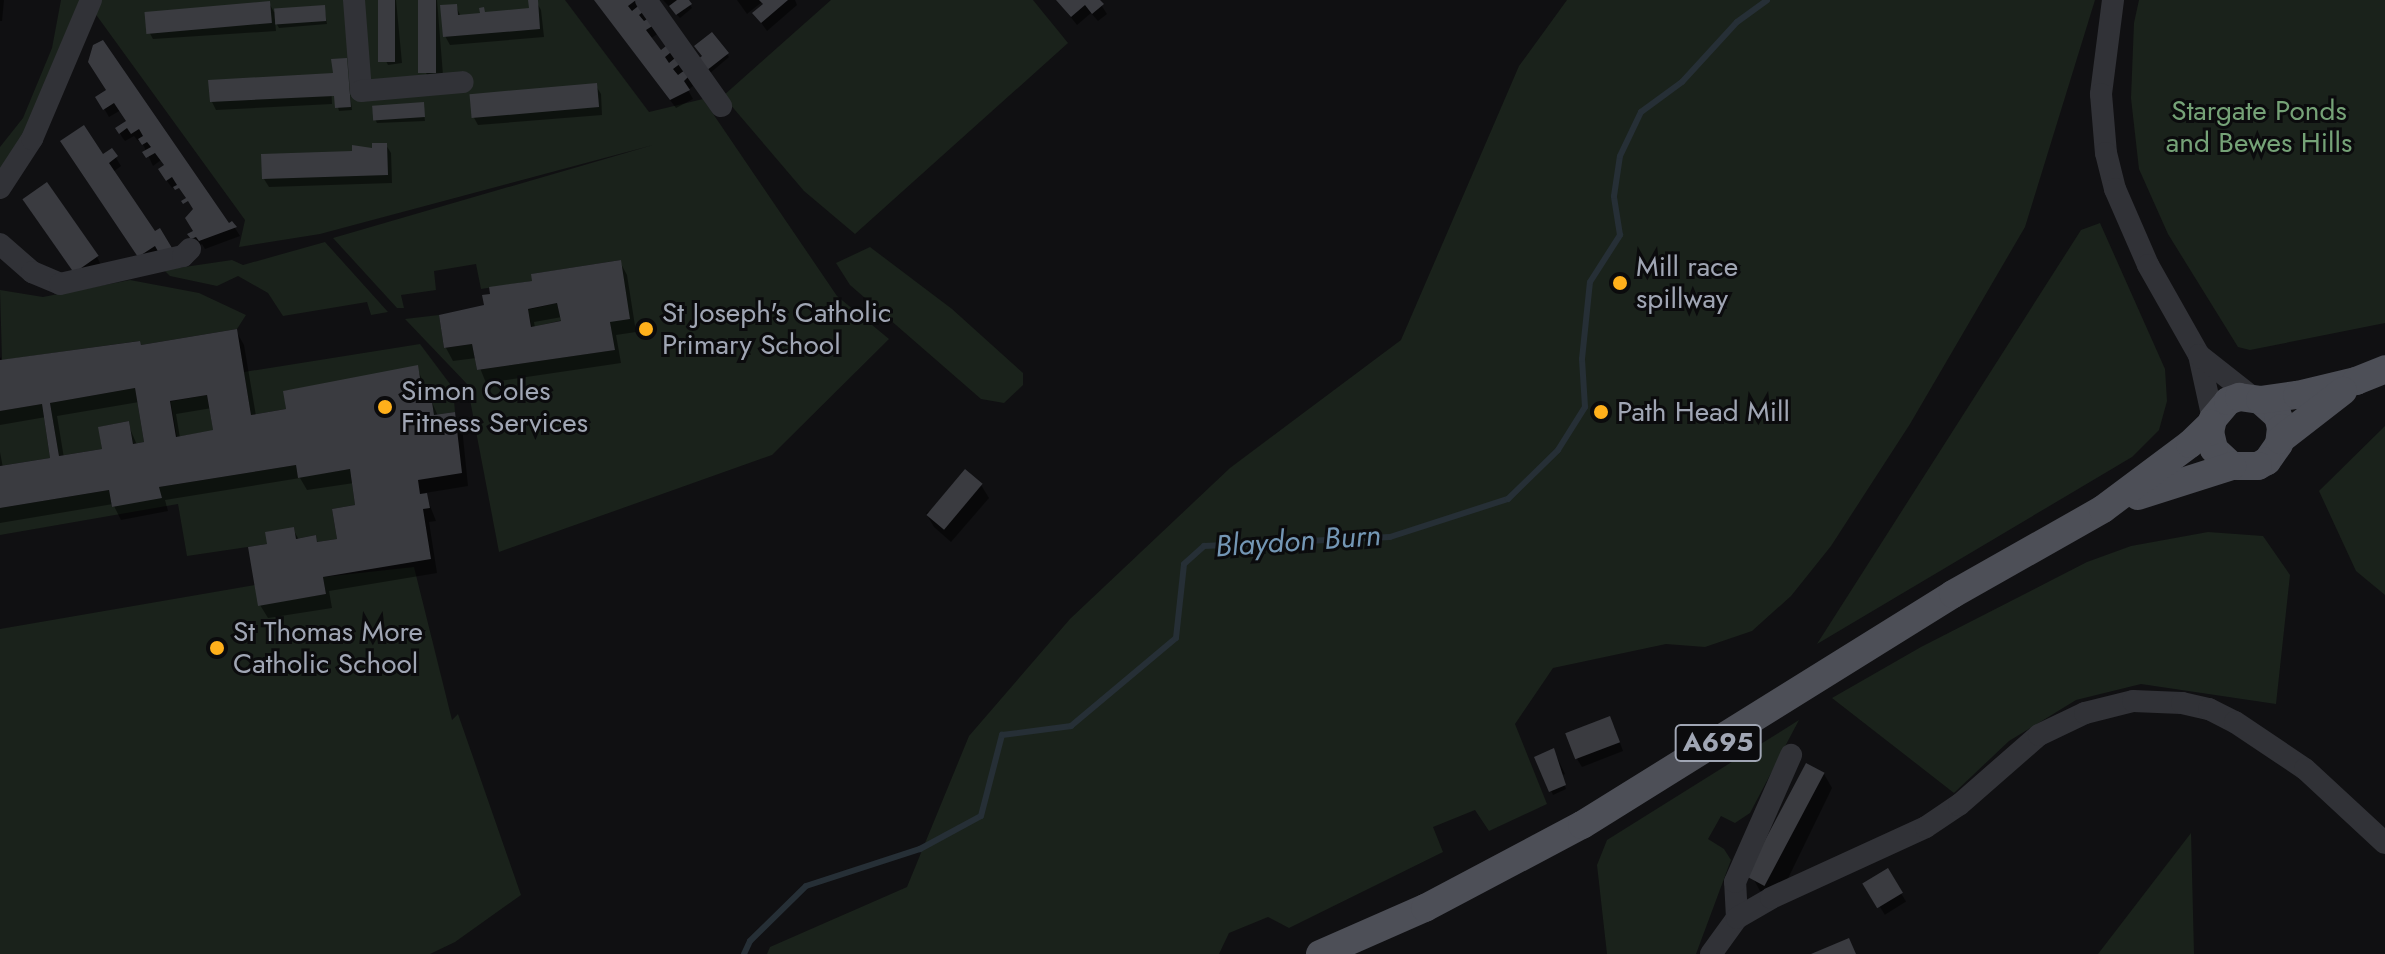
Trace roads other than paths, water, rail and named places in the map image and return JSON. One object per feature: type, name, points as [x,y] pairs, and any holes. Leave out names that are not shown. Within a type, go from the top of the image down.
[{"type":"main road","name":"A695","points":[[1320,954],[1425,908],[1582,825],[1953,594],[2103,509],[2190,444],[2228,401],[2356,381],[2385,369]]},
{"type":"main road","name":"A695","points":[[2103,509],[2187,478],[2232,466],[2258,466],[2274,453],[2280,440],[2356,381]]},
{"type":"main road","points":[[2256,399],[2278,416],[2280,440]]},
{"type":"main road","points":[[2212,421],[2214,449],[2232,466]]},
{"type":"street","points":[[0,188],[32,139],[91,0]]},
{"type":"street","points":[[354,0],[361,91],[463,82]]},
{"type":"street","points":[[646,0],[721,106]]},
{"type":"street","points":[[2113,0],[2101,94],[2106,153],[2115,189],[2148,265],[2199,355],[2212,421]]},
{"type":"street","points":[[0,244],[32,272],[60,284],[183,256],[190,249]]},
{"type":"street","points":[[2199,355],[2256,399]]},
{"type":"street","points":[[1711,954],[1737,918],[1771,898],[1926,827],[1959,805],[2017,751],[2064,721],[2133,701],[2209,709],[2285,753],[2385,843]]},
{"type":"street","points":[[1737,918],[1735,882],[1745,839],[1791,755]]},
{"type":"waterway","name":"Blaydon Burn","points":[[744,954],[750,941],[806,886],[920,849],[981,816],[1002,735],[1071,726],[1176,638],[1184,564],[1204,546],[1390,537],[1508,499],[1558,450],[1585,407],[1582,359],[1590,282],[1620,235],[1614,196],[1620,156],[1641,112],[1682,82],[1737,22],[1767,0]]},
{"type":"place","name":"Mill race spillway","points":[[1620,283]]},
{"type":"place","name":"St Joseph's Catholic Primary School","points":[[646,329]]},
{"type":"place","name":"Simon Coles Fitness Services","points":[[385,407]]},
{"type":"place","name":"Path Head Mill","points":[[1601,412]]},
{"type":"place","name":"St Thomas More Catholic School","points":[[217,648]]},
{"type":"park label","name":"Stargate Ponds and Bewes Hills","points":[[2259,127]]}]
